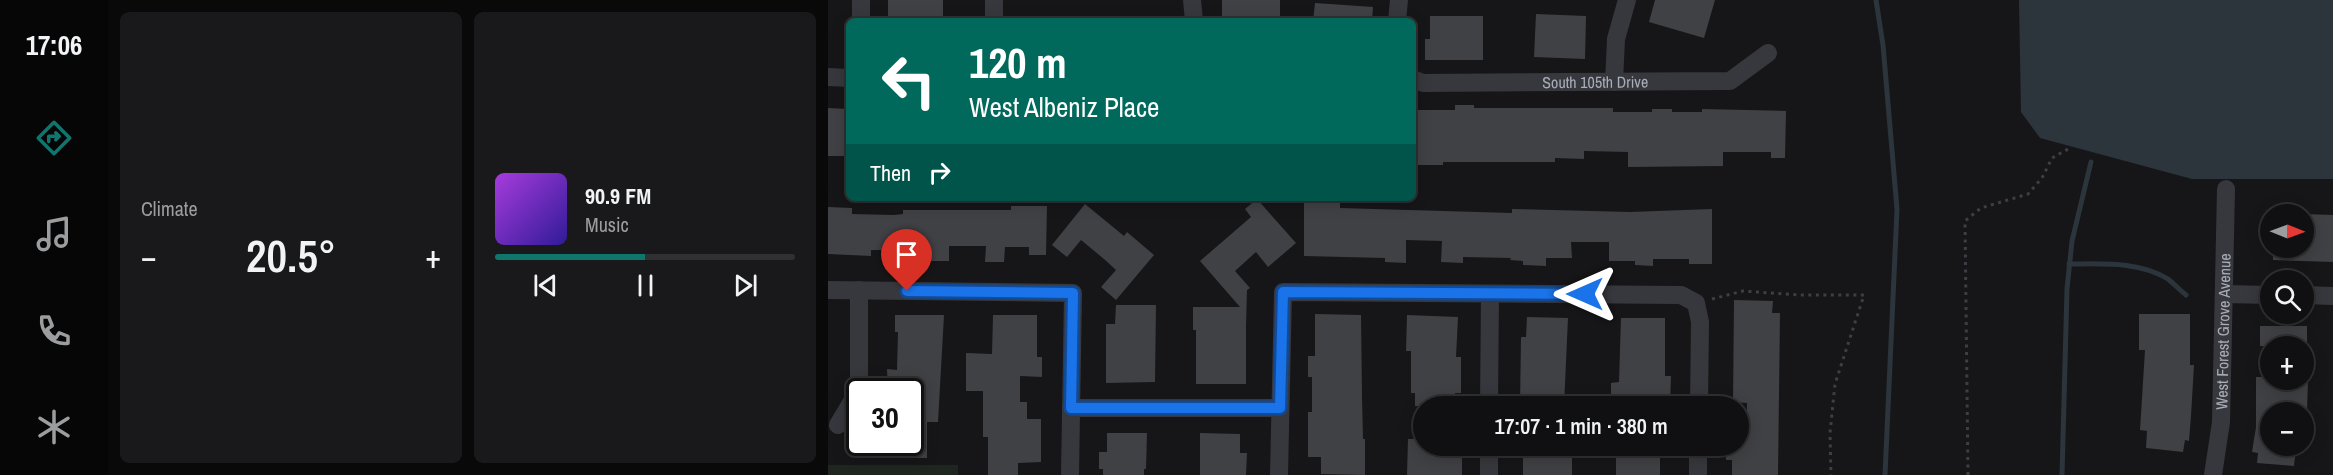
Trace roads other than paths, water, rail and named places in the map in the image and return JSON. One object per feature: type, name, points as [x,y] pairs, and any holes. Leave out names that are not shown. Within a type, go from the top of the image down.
[{"type":"street","points":[[861,0],[861,18]]},
{"type":"street","points":[[994,0],[994,18]]},
{"type":"street","points":[[1192,0],[1194,18]]},
{"type":"street","points":[[1397,18],[1399,0]]},
{"type":"street","points":[[1614,82],[1616,39],[1627,0]]},
{"type":"street","name":"South 105th Drive","points":[[1416,80],[1423,83],[1730,81],[1768,53]]},
{"type":"street","points":[[828,77],[846,78]]},
{"type":"street","name":"West Forest Grove Avenue","points":[[2213,475],[2222,422],[2226,189]]},
{"type":"street","points":[[828,290],[1073,293],[1070,475]]},
{"type":"street","points":[[838,425],[859,390],[859,290]]},
{"type":"street","points":[[1279,475],[1283,292],[1681,295],[1696,303],[1700,322],[1699,396]]},
{"type":"street","points":[[1489,396],[1490,294]]},
{"type":"street","points":[[2224,294],[2260,295]]},
{"type":"street","points":[[2314,295],[2333,296]]},
{"type":"street","points":[[1071,408],[1280,408]]},
{"type":"street","points":[[1489,456],[1489,475]]},
{"type":"street","points":[[1698,456],[1698,475]]},
{"type":"waterway","points":[[1876,0],[1883,45],[1897,209],[1885,475]]},
{"type":"waterway","points":[[2062,475],[2067,289],[2072,241],[2091,162]]},
{"type":"waterway","points":[[2069,264],[2107,264],[2145,269],[2168,279],[2186,295]]}]
